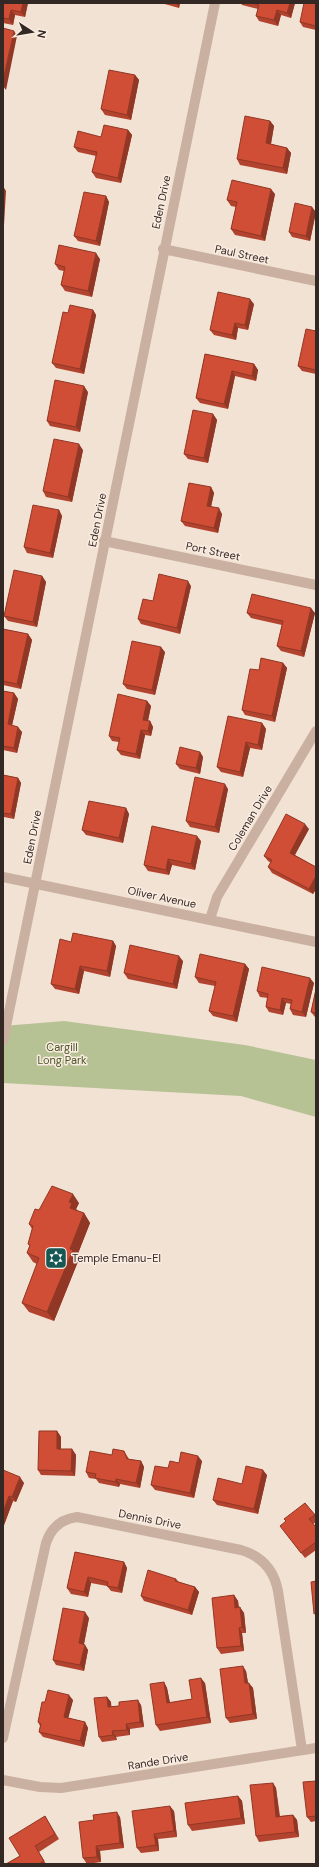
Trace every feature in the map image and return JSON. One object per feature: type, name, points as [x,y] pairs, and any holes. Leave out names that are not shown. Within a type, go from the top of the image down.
[{"type":"street","name":"Eden Drive","points":[[3,1041],[163,249],[215,3]]},
{"type":"street","name":"Paul Street","points":[[163,249],[316,281]]},
{"type":"street","name":"Port Street","points":[[104,541],[316,585]]},
{"type":"street","name":"Coleman Drive","points":[[210,919],[217,897],[316,731]]},
{"type":"street","name":"Oliver Avenue","points":[[3,877],[316,942]]},
{"type":"street","name":"Dennis Drive","points":[[3,1738],[46,1543],[55,1527],[65,1520],[77,1517],[241,1550],[251,1554],[268,1567],[276,1580],[302,1750]]},
{"type":"street","name":"Rande Drive","points":[[3,1780],[40,1788],[61,1788],[316,1748]]},
{"type":"green space","name":"Cargill Long Park","points":[[64,1021],[245,1045],[316,1060],[316,1117],[241,1096],[3,1083],[3,1026]]},
{"type":"building","points":[[3,3],[23,3],[21,12],[11,10],[9,19],[3,18]]},
{"type":"building","points":[[252,3],[290,3],[287,13],[277,10],[274,20],[256,16],[259,5]]},
{"type":"building","points":[[304,3],[316,3],[316,26],[300,22]]},
{"type":"building","points":[[3,28],[14,31],[3,80]]},
{"type":"building","points":[[109,70],[135,75],[127,115],[101,109]]},
{"type":"building","points":[[245,116],[270,121],[266,143],[287,148],[283,168],[237,159]]},
{"type":"building","points":[[104,125],[128,130],[118,178],[92,172],[97,152],[74,147],[78,131],[101,137]]},
{"type":"building","points":[[232,180],[271,189],[261,236],[231,229],[237,202],[227,200]]},
{"type":"building","points":[[84,192],[106,196],[96,241],[74,236]]},
{"type":"building","points":[[295,203],[312,207],[306,236],[289,232]]},
{"type":"building","points":[[59,245],[96,253],[88,291],[61,285],[65,267],[55,264]]},
{"type":"building","points":[[218,292],[250,299],[245,325],[235,323],[232,335],[210,330]]},
{"type":"building","points":[[70,305],[93,310],[80,369],[52,363],[63,312],[68,313]]},
{"type":"building","points":[[306,329],[316,331],[316,370],[298,366]]},
{"type":"building","points":[[205,354],[254,364],[252,376],[232,371],[224,404],[196,398]]},
{"type":"building","points":[[55,380],[84,386],[76,427],[47,421]]},
{"type":"building","points":[[193,410],[213,414],[204,458],[184,454]]},
{"type":"building","points":[[54,439],[79,444],[68,497],[43,491]]},
{"type":"building","points":[[189,483],[211,487],[207,506],[219,508],[214,528],[181,521]]},
{"type":"building","points":[[33,505],[59,510],[50,553],[24,547]]},
{"type":"building","points":[[14,570],[42,576],[33,622],[4,616]]},
{"type":"building","points":[[159,574],[188,581],[177,628],[138,619],[143,599],[153,601]]},
{"type":"building","points":[[252,594],[311,608],[301,651],[277,646],[283,621],[247,613]]},
{"type":"building","points":[[3,629],[28,634],[17,684],[3,681]]},
{"type":"building","points":[[132,641],[161,647],[152,690],[123,684]]},
{"type":"building","points":[[261,658],[283,663],[272,716],[242,710],[250,669],[259,670]]},
{"type":"building","points":[[3,691],[14,693],[8,724],[18,727],[14,748],[3,746]]},
{"type":"building","points":[[118,694],[147,701],[143,720],[150,721],[148,731],[141,730],[136,754],[117,750],[120,738],[109,736]]},
{"type":"building","points":[[228,716],[262,723],[258,745],[246,742],[240,772],[217,767]]},
{"type":"building","points":[[180,747],[200,752],[196,768],[176,764]]},
{"type":"building","points":[[3,775],[18,778],[11,814],[3,813]]},
{"type":"building","points":[[195,777],[225,784],[215,827],[186,821]]},
{"type":"building","points":[[89,801],[126,808],[119,838],[82,830]]},
{"type":"building","points":[[286,814],[305,824],[290,853],[316,867],[316,876],[309,889],[268,867],[272,860],[264,856]]},
{"type":"building","points":[[152,826],[197,836],[191,864],[168,859],[166,870],[144,865]]},
{"type":"building","points":[[73,933],[113,941],[107,971],[80,966],[75,989],[51,984],[60,939],[71,942]]},
{"type":"building","points":[[130,945],[179,956],[173,984],[124,973]]},
{"type":"building","points":[[200,954],[245,964],[233,1016],[209,1011],[216,982],[195,977]]},
{"type":"building","points":[[262,967],[310,978],[302,1012],[290,1009],[292,1000],[282,998],[280,1010],[266,1007],[268,994],[257,991]]},
{"type":"building","points":[[316,989],[316,1013],[311,1012]]},
{"type":"building","name":"Temple Emanu-El","points":[[52,1186],[73,1194],[69,1202],[72,1203],[70,1208],[84,1213],[70,1249],[73,1250],[47,1312],[22,1303],[39,1258],[27,1253],[33,1226],[29,1224],[35,1209],[39,1210]]},
{"type":"building","points":[[39,1431],[57,1431],[57,1449],[72,1449],[71,1471],[38,1470]]},
{"type":"building","points":[[113,1449],[124,1451],[127,1459],[141,1461],[136,1483],[116,1479],[116,1482],[95,1478],[96,1474],[86,1472],[90,1451],[112,1455]]},
{"type":"building","points":[[181,1452],[198,1456],[190,1493],[151,1485],[155,1466],[168,1468],[170,1461],[179,1463]]},
{"type":"building","points":[[246,1466],[263,1470],[254,1509],[213,1500],[218,1478],[242,1484]]},
{"type":"building","points":[[3,1470],[20,1477],[12,1497],[9,1496],[3,1512]]},
{"type":"building","points":[[305,1503],[315,1515],[309,1519],[316,1527],[316,1542],[301,1553],[280,1526],[286,1521],[284,1519]]},
{"type":"building","points":[[75,1552],[124,1562],[118,1588],[107,1586],[108,1582],[88,1577],[84,1592],[67,1588]]},
{"type":"building","points":[[148,1570],[195,1587],[188,1610],[141,1596]]},
{"type":"building","points":[[316,1581],[316,1613],[314,1614],[311,1582]]},
{"type":"building","points":[[234,1595],[235,1608],[240,1607],[242,1627],[239,1628],[241,1646],[217,1648],[212,1598]]},
{"type":"building","points":[[63,1608],[85,1612],[79,1643],[85,1645],[80,1665],[53,1660]]},
{"type":"building","points":[[243,1666],[245,1683],[249,1683],[253,1714],[226,1718],[220,1669]]},
{"type":"building","points":[[201,1678],[207,1717],[156,1725],[150,1684],[164,1682],[167,1703],[192,1699],[189,1680]]},
{"type":"building","points":[[48,1690],[69,1695],[64,1717],[85,1722],[80,1741],[39,1732],[41,1724],[38,1722],[42,1702],[45,1702]]},
{"type":"building","points":[[107,1697],[108,1707],[119,1706],[119,1702],[138,1700],[140,1722],[126,1724],[127,1730],[112,1731],[113,1735],[99,1737],[94,1698]]},
{"type":"building","points":[[316,1781],[316,1816],[307,1817],[303,1782]]},
{"type":"building","points":[[273,1783],[276,1817],[293,1815],[295,1832],[256,1836],[250,1785]]},
{"type":"building","points":[[238,1796],[241,1818],[188,1825],[185,1803]]},
{"type":"building","points":[[170,1806],[174,1831],[154,1834],[156,1845],[137,1848],[132,1811]]},
{"type":"building","points":[[117,1812],[120,1843],[96,1846],[97,1857],[83,1858],[79,1822],[94,1820],[93,1815]]},
{"type":"building","points":[[45,1816],[55,1834],[35,1846],[44,1861],[39,1864],[6,1864],[20,1856],[9,1838]]},
{"type":"place","name":"Temple Emanu-El","points":[[56,1258]]}]
